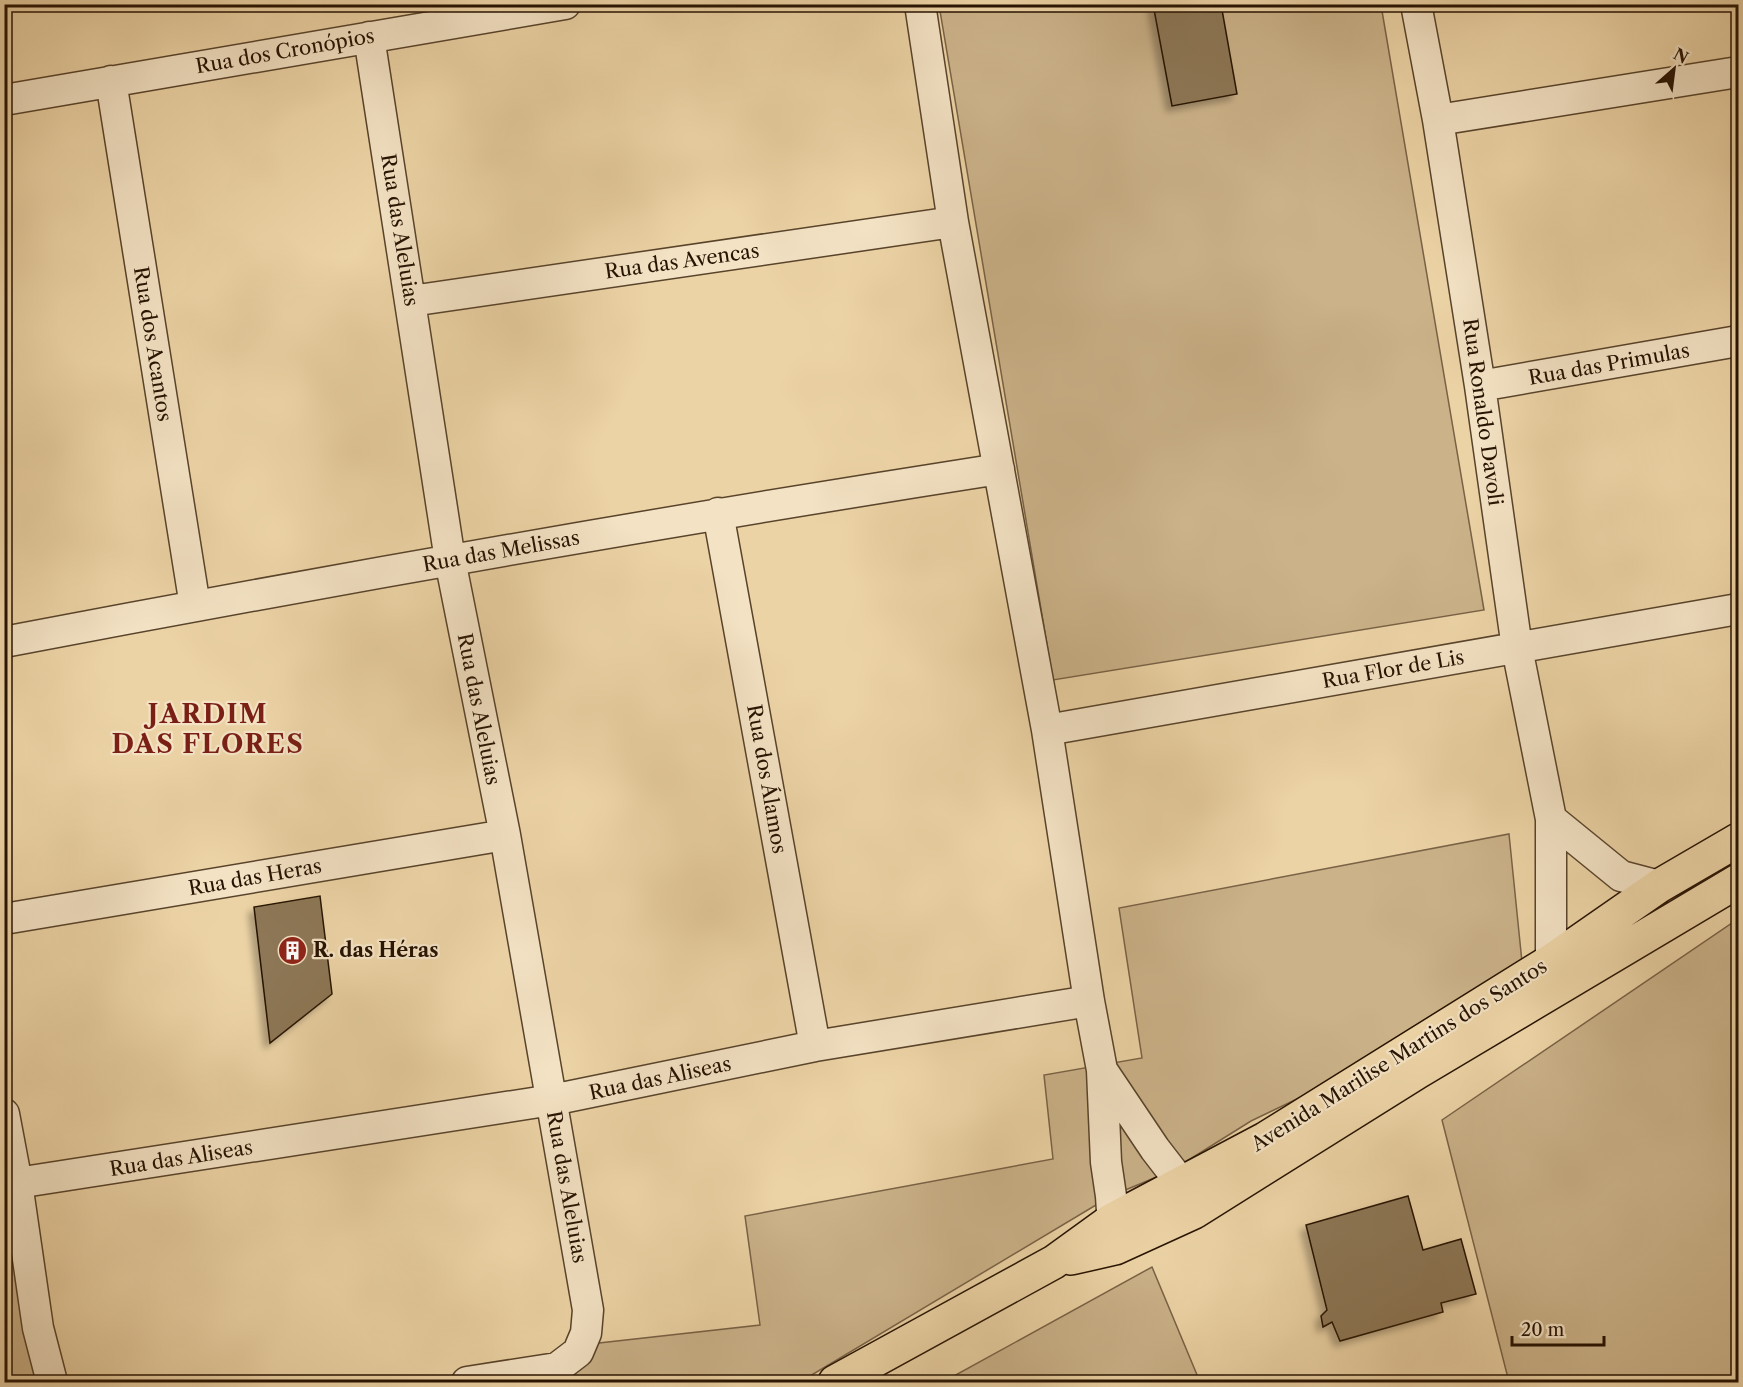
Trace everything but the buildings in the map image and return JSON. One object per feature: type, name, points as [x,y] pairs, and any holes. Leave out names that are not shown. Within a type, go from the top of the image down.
[{"type":"main road","name":"Avenida Marilise Martins dos Santos","points":[[1188,1198],[1265,1139],[1551,961],[1659,886],[1738,840]]},
{"type":"main road","name":"Avenida Marilise Martins dos Santos","points":[[834,1383],[1054,1262],[1188,1198],[1419,1071],[1738,881]]},
{"type":"street","name":"Rua dos Cronópios","points":[[4,100],[565,4]]},
{"type":"street","points":[[920,4],[953,222],[1047,730],[1089,1001],[1102,1070],[1106,1162],[1112,1196],[1114,1234]]},
{"type":"street","name":"Rua Ronaldo Davoli","points":[[1416,4],[1438,120],[1480,386],[1517,648],[1551,819],[1551,961]]},
{"type":"street","name":"Rua das Aleluias","points":[[369,37],[450,560],[505,835],[588,1310],[586,1333],[578,1352],[557,1368],[467,1383]]},
{"type":"street","points":[[1438,120],[1738,72]]},
{"type":"street","name":"Rua dos Acantos","points":[[111,81],[195,606]]},
{"type":"street","name":"Rua das Avencas","points":[[411,301],[953,222]]},
{"type":"street","name":"Rua das Primulas","points":[[1480,386],[1738,341]]},
{"type":"street","name":"Rua das Melissas","points":[[4,642],[718,513],[999,469]]},
{"type":"street","name":"Rua dos Álamos","points":[[718,513],[815,1046]]},
{"type":"street","name":"Rua Flor de Lis","points":[[1047,730],[1738,609]]},
{"type":"street","points":[[1551,819],[1622,876],[1659,886]]},
{"type":"street","name":"Rua das Heras","points":[[4,919],[505,835]]},
{"type":"street","name":"Rua das Aliseas","points":[[17,1183],[552,1100],[815,1046],[1089,1001]]},
{"type":"street","points":[[1102,1070],[1188,1198]]},
{"type":"street","points":[[4,1114],[17,1183],[38,1328],[52,1383]]},
{"type":"shaded area","points":[[939,5],[1381,5],[1484,610],[1053,680]]},
{"type":"shaded area","points":[[1509,834],[1523,972],[1345,1076],[1251,1121],[1171,1171],[1111,1196],[800,1382],[467,1382],[581,1345],[760,1325],[745,1216],[1053,1159],[1044,1075],[1142,1058],[1119,908]]},
{"type":"shaded area","points":[[1738,919],[1738,1382],[1509,1382],[1442,1120]]},
{"type":"shaded area","points":[[4,1114],[52,1382],[5,1382]]},
{"type":"shaded area","points":[[1152,1267],[1200,1382],[943,1382]]},
{"type":"place","name":"R. das Héras","points":[[292,950]]},
{"type":"district","name":"JARDIM DAS FLORES","points":[[208,729]]}]
